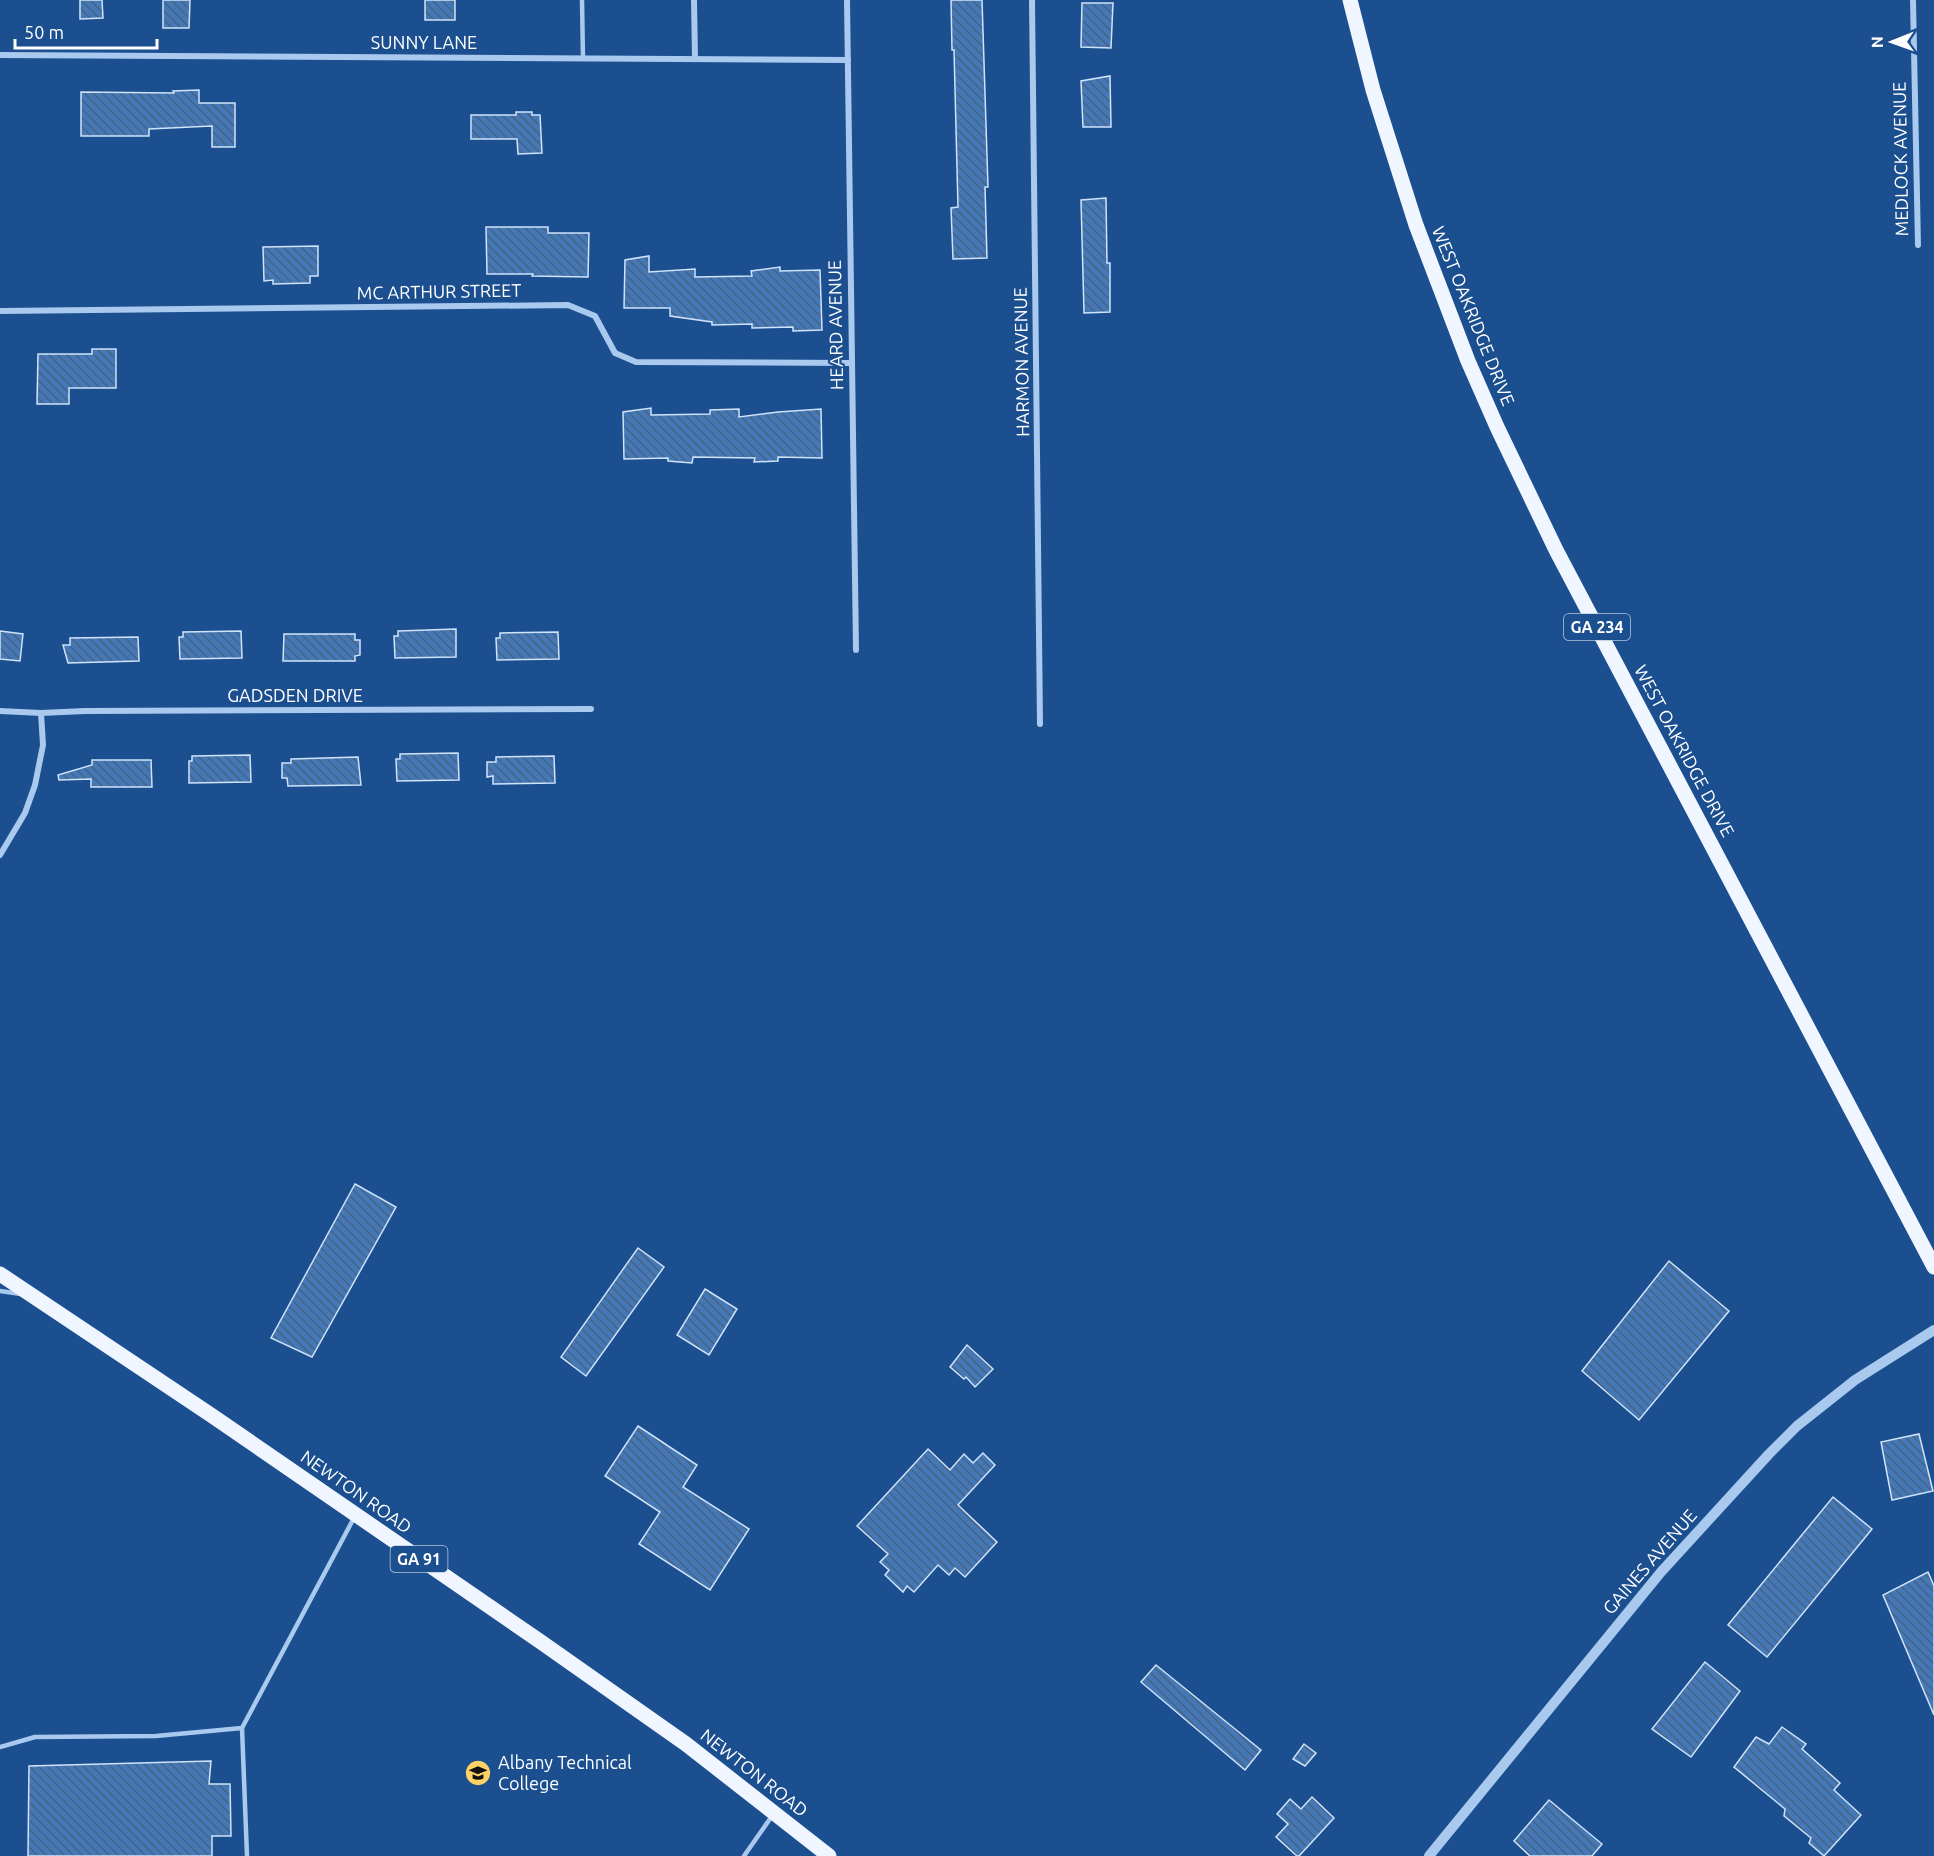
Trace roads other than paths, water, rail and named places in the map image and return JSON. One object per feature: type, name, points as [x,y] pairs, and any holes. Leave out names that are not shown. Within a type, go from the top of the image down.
[{"type":"main road","name":"WEST OAKRIDGE DRIVE","points":[[1350,0],[1373,90],[1416,225],[1464,351],[1501,437],[1556,550],[1934,1267]]},
{"type":"main road","name":"NEWTON ROAD","points":[[0,1274],[211,1415],[676,1738],[829,1856]]},
{"type":"street","points":[[694,0],[695,58]]},
{"type":"street","name":"HEARD AVENUE","points":[[847,0],[856,650]]},
{"type":"street","name":"HARMON AVENUE","points":[[1032,0],[1040,724]]},
{"type":"street","name":"MEDLOCK AVENUE","points":[[1912,0],[1918,245]]},
{"type":"street","name":"SUNNY LANE","points":[[0,55],[848,60]]},
{"type":"street","name":"MC ARTHUR STREET","points":[[0,311],[568,305],[595,316],[615,353],[636,362],[851,363]]},
{"type":"street","name":"GADSDEN DRIVE","points":[[0,711],[41,713],[591,709]]},
{"type":"street","points":[[0,855],[25,813],[35,785],[43,745],[41,713]]},
{"type":"street","name":"GAINES AVENUE","points":[[1428,1856],[1661,1572],[1769,1454],[1797,1426],[1855,1380],[1934,1330]]},
{"type":"lane","points":[[582,0],[583,59]]},
{"type":"lane","points":[[0,1291],[31,1296]]},
{"type":"lane","points":[[247,1856],[242,1728],[356,1515]]},
{"type":"lane","points":[[0,1747],[35,1737],[156,1736],[242,1728]]},
{"type":"lane","points":[[744,1856],[773,1813]]},
{"type":"place","name":"Albany Technical College","points":[[478,1773]]}]
